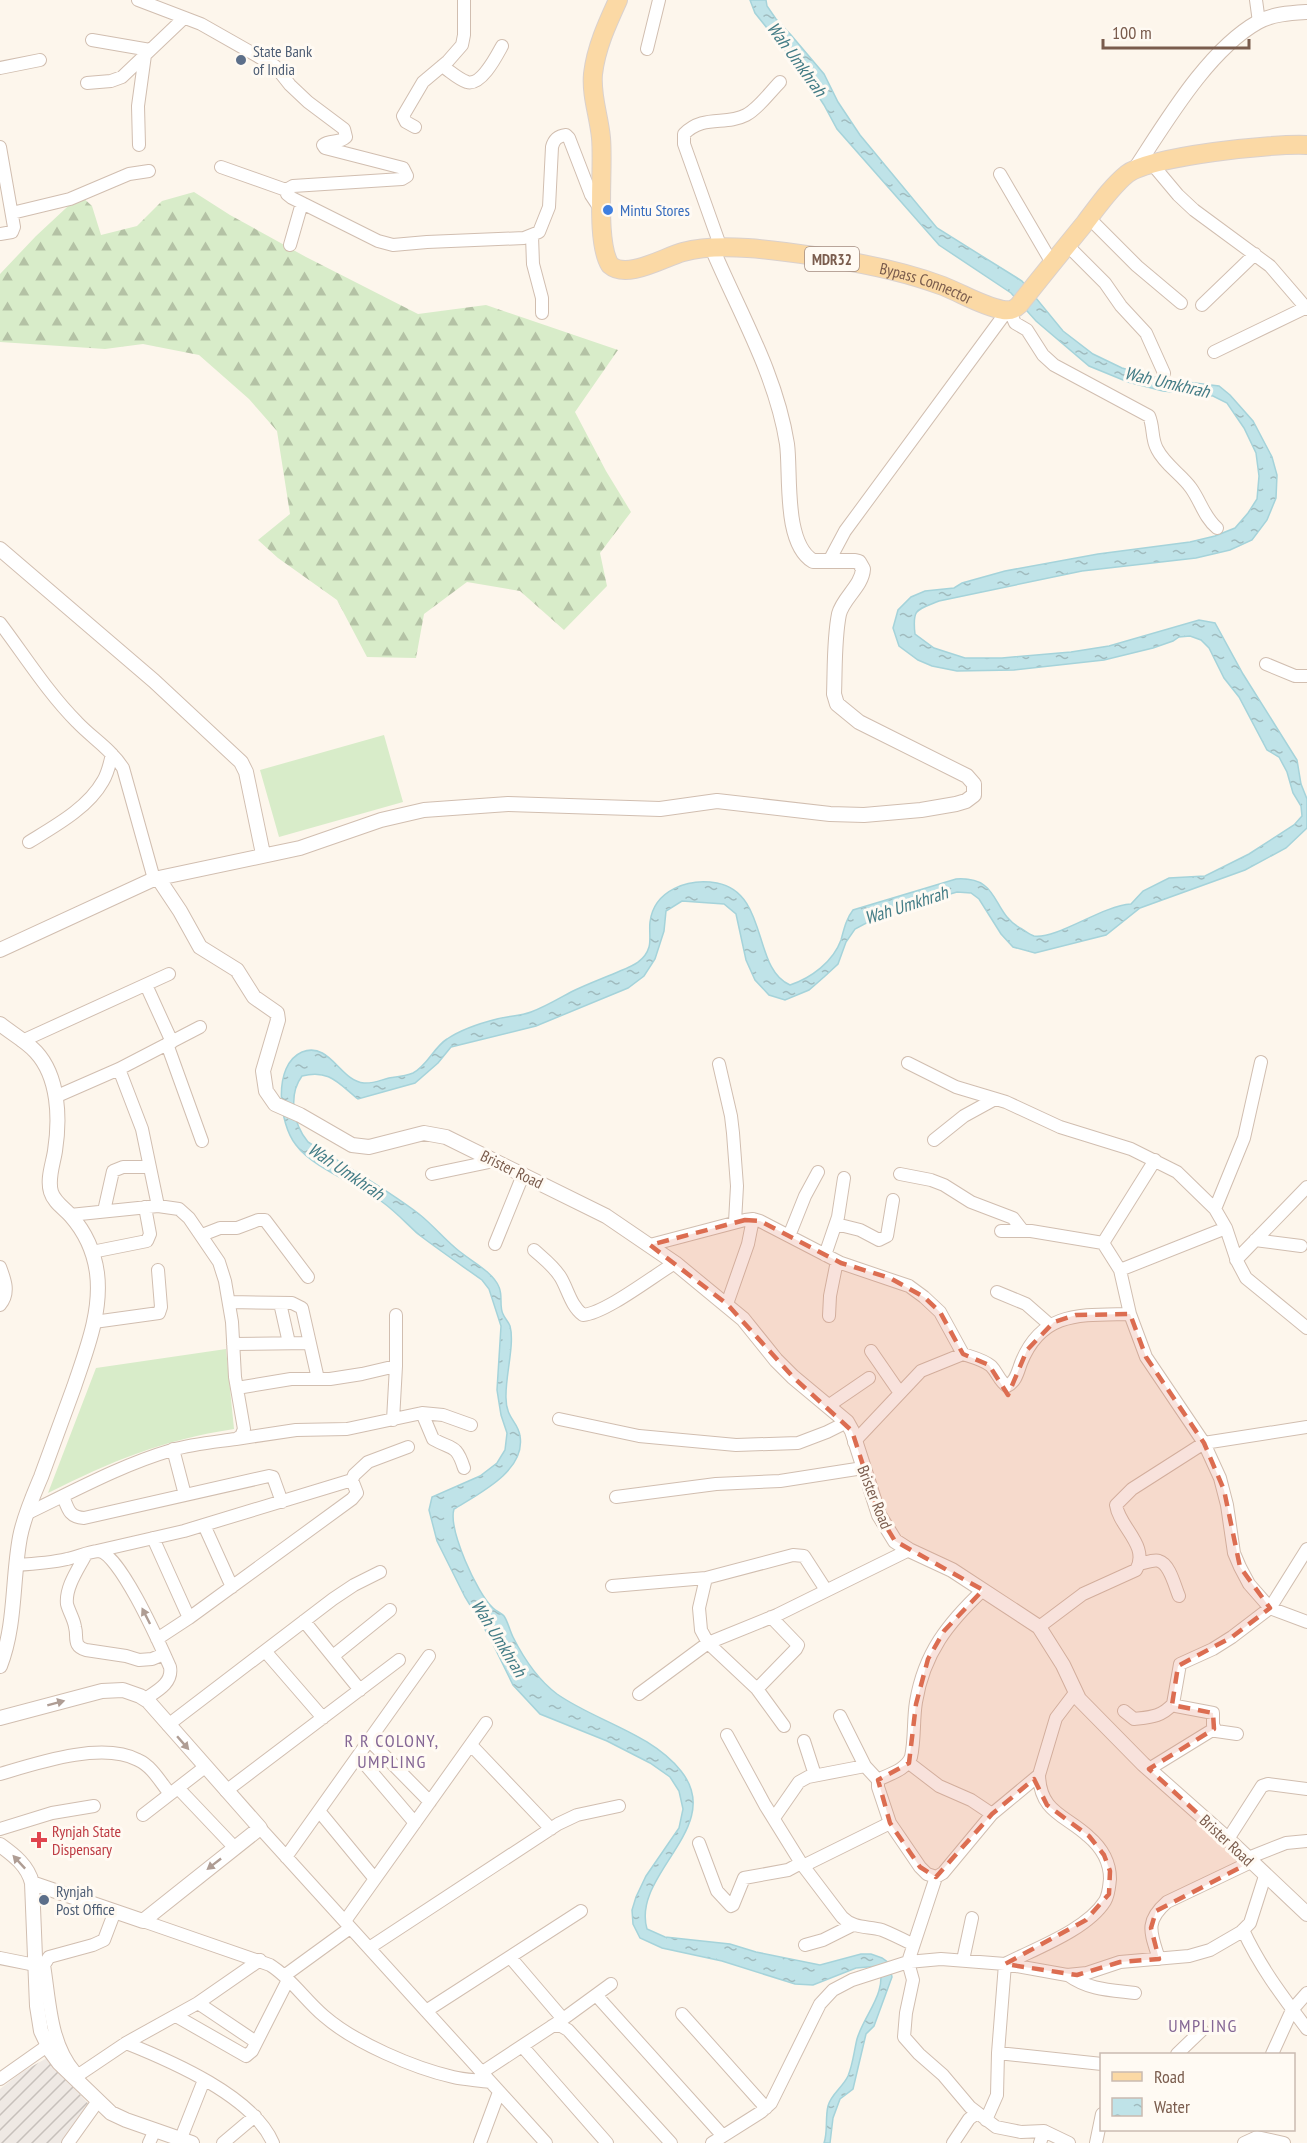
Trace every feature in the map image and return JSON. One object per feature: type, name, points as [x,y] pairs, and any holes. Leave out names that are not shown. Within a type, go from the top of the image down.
[{"type":"main road","name":"Bypass Connector","points":[[618,0],[600,44],[593,75],[593,98],[601,140],[604,246],[607,260],[614,269],[634,269],[686,251],[717,248],[795,254],[901,272],[943,286],[986,305],[1013,308]]},
{"type":"main road","points":[[1013,308],[1037,282],[1112,189],[1143,166],[1246,148],[1307,145]]},
{"type":"street","points":[[138,0],[232,40],[275,66],[308,102],[344,129],[346,134],[344,140],[326,142],[323,145],[325,148],[403,168],[407,176],[402,179],[293,186],[286,190]]},
{"type":"street","points":[[415,127],[406,122],[403,116],[423,82],[455,54],[463,41],[464,0]]},
{"type":"street","points":[[647,49],[659,0]]},
{"type":"street","points":[[1256,0],[1259,22]]},
{"type":"street","points":[[1214,352],[1307,308],[1281,277],[1255,254],[1194,210],[1143,166],[1207,67],[1237,37],[1259,22],[1279,15],[1307,12]]},
{"type":"street","points":[[87,83],[111,81],[122,76],[184,18]]},
{"type":"street","points":[[92,40],[147,53]]},
{"type":"street","points":[[442,66],[468,83],[474,82],[480,79],[502,46]]},
{"type":"street","points":[[140,145],[139,95],[147,53]]},
{"type":"street","points":[[0,68],[40,60]]},
{"type":"street","points":[[0,950],[156,878],[300,848],[407,813],[453,806],[508,804],[642,809],[717,801],[830,814],[864,815],[921,810],[966,801],[974,795],[972,780],[967,776],[859,722],[837,704],[834,694],[839,615],[845,601],[861,579],[863,569],[859,562],[855,561],[818,562],[809,558],[801,546],[794,529],[789,501],[787,443],[778,403],[717,248],[684,144],[684,134],[691,128],[702,122],[746,115],[780,82]]},
{"type":"street","points":[[221,166],[286,190],[287,194],[302,203],[378,241],[393,245],[532,236],[540,232],[546,219],[550,196],[552,147],[558,136],[566,135],[591,195],[602,211]]},
{"type":"street","points":[[0,234],[12,232],[14,227],[12,213],[5,199],[1,154]]},
{"type":"street","points":[[12,213],[70,199],[114,179],[149,171]]},
{"type":"street","points":[[1000,174],[1052,263]]},
{"type":"street","points":[[290,245],[302,203]]},
{"type":"street","points":[[1089,218],[1137,266],[1181,303]]},
{"type":"street","points":[[532,236],[533,264],[542,298],[542,313]]},
{"type":"street","points":[[1067,245],[1105,283],[1121,306],[1146,333],[1164,373]]},
{"type":"street","points":[[1202,305],[1255,254]]},
{"type":"street","points":[[829,561],[845,531],[1013,308]]},
{"type":"street","points":[[1013,308],[1012,316],[1015,323],[1027,330],[1043,355],[1054,365],[1149,417],[1153,424],[1154,441],[1164,460],[1190,485],[1209,521],[1217,528]]},
{"type":"street","points":[[0,549],[154,681],[241,762],[246,772],[263,854]]},
{"type":"street","points":[[0,623],[69,713],[112,754],[123,768],[156,878]]},
{"type":"street","points":[[1266,664],[1295,676],[1307,676]]},
{"type":"street","points":[[29,842],[71,815],[93,795],[105,779],[112,754]]},
{"type":"street","name":"Brister Road","points":[[156,878],[180,911],[196,943],[206,952],[237,970],[254,997],[277,1013],[278,1020],[263,1071],[263,1083],[269,1098],[275,1104],[300,1115],[352,1145],[369,1147],[424,1133],[446,1137],[606,1216],[675,1263],[727,1304],[743,1319],[782,1366],[847,1422],[884,1524],[896,1541],[909,1550],[952,1570],[1039,1627],[1063,1665],[1079,1699],[1149,1769],[1228,1839],[1264,1876],[1307,1914]]},
{"type":"street","points":[[22,1041],[169,974]]},
{"type":"street","points":[[146,985],[170,1043],[202,1141]]},
{"type":"street","points":[[0,1024],[34,1051],[50,1074],[57,1121],[49,1182],[51,1192],[55,1200],[88,1239],[97,1272],[98,1293],[88,1346],[20,1535],[10,1632],[7,1649],[0,1666]]},
{"type":"street","points":[[55,1097],[119,1069],[200,1027]]},
{"type":"street","points":[[1215,1209],[1244,1138],[1261,1062]]},
{"type":"street","points":[[908,1063],[956,1087],[995,1099],[1060,1127],[1131,1149],[1177,1172],[1215,1209],[1226,1228],[1236,1260],[1246,1278],[1307,1328]]},
{"type":"street","points":[[719,1064],[733,1133],[737,1186],[735,1222]]},
{"type":"street","points":[[119,1069],[142,1129],[158,1206]]},
{"type":"street","points":[[934,1140],[964,1116],[995,1099]]},
{"type":"street","points":[[1103,1243],[1155,1160]]},
{"type":"street","points":[[432,1174],[494,1161]]},
{"type":"street","points":[[104,1211],[113,1172],[123,1167],[150,1167]]},
{"type":"street","points":[[789,1236],[805,1196],[818,1172]]},
{"type":"street","points":[[900,1174],[938,1182],[978,1206],[1013,1218],[1023,1231]]},
{"type":"street","points":[[495,1244],[523,1175]]},
{"type":"street","points":[[825,1255],[836,1224],[844,1178]]},
{"type":"street","points":[[1236,1260],[1307,1186]]},
{"type":"street","points":[[836,1224],[854,1227],[879,1240],[883,1239],[887,1236],[892,1200]]},
{"type":"street","points":[[70,1215],[145,1207],[169,1207],[184,1212],[202,1235],[219,1262],[230,1302],[237,1388],[244,1429],[236,1440]]},
{"type":"street","points":[[92,1252],[147,1241],[150,1234],[145,1207]]},
{"type":"street","points":[[727,1304],[748,1244],[753,1219]]},
{"type":"street","points":[[650,1245],[753,1219],[837,1261],[909,1286],[940,1312],[963,1354],[989,1365],[1001,1382],[1007,1386],[1011,1384],[1027,1350],[1050,1325],[1076,1315],[1130,1314]]},
{"type":"street","points":[[202,1235],[225,1227],[237,1228],[258,1220],[266,1220],[308,1277]]},
{"type":"street","points":[[1120,1270],[1226,1228]]},
{"type":"street","points":[[1001,1231],[1023,1231],[1103,1243],[1120,1270],[1130,1314],[1146,1357],[1204,1443],[1224,1490],[1234,1553],[1249,1584],[1270,1608],[1307,1622]]},
{"type":"street","points":[[1256,1240],[1301,1246]]},
{"type":"street","points":[[534,1250],[551,1265],[561,1278],[576,1308],[583,1315],[610,1304],[675,1263]]},
{"type":"street","points":[[829,1316],[830,1296],[837,1261]]},
{"type":"street","points":[[0,1267],[6,1287],[6,1296],[0,1305]]},
{"type":"street","points":[[93,1322],[159,1313],[161,1307],[158,1270]]},
{"type":"street","points":[[997,1292],[1026,1304],[1050,1325]]},
{"type":"street","points":[[230,1302],[292,1303],[302,1308],[318,1379]]},
{"type":"street","points":[[280,1303],[289,1343]]},
{"type":"street","points":[[393,1420],[396,1315]]},
{"type":"street","points":[[233,1344],[310,1343]]},
{"type":"street","points":[[871,1351],[900,1393]]},
{"type":"street","points":[[854,1442],[921,1371],[963,1354]]},
{"type":"street","points":[[237,1388],[291,1379],[318,1379],[363,1374],[396,1366]]},
{"type":"street","points":[[828,1406],[869,1378]]},
{"type":"street","points":[[26,1514],[127,1467],[173,1449],[296,1430],[348,1429],[422,1413],[442,1415],[471,1425]]},
{"type":"street","points":[[422,1413],[433,1439],[453,1447],[460,1456],[464,1468]]},
{"type":"street","points":[[559,1419],[639,1436],[736,1445],[798,1443],[847,1422]]},
{"type":"street","points":[[1039,1627],[1083,1594],[1136,1570],[1140,1557],[1130,1531],[1121,1519],[1116,1505],[1132,1489],[1204,1443],[1307,1427]]},
{"type":"street","points":[[157,1639],[352,1499],[357,1493],[352,1480],[354,1475],[368,1462],[408,1447]]},
{"type":"street","points":[[173,1449],[185,1495]]},
{"type":"street","points":[[616,1497],[716,1484],[780,1481],[863,1468]]},
{"type":"street","points":[[63,1496],[70,1514],[84,1518],[269,1476],[273,1477],[276,1482],[282,1502]]},
{"type":"street","points":[[16,1565],[68,1559],[153,1538],[352,1480]]},
{"type":"street","points":[[204,1525],[232,1587]]},
{"type":"street","points":[[153,1538],[189,1618]]},
{"type":"street","points":[[1124,1711],[1134,1719],[1154,1717],[1165,1713],[1173,1704],[1180,1664],[1213,1649],[1270,1608],[1307,1549]]},
{"type":"street","points":[[639,1694],[708,1643],[771,1617],[909,1550]]},
{"type":"street","points":[[91,1552],[108,1555],[117,1565],[170,1667],[170,1679],[144,1699]]},
{"type":"street","points":[[91,1552],[67,1596],[75,1625],[76,1644],[80,1648],[138,1660],[152,1659],[164,1654]]},
{"type":"street","points":[[612,1586],[706,1578],[793,1555],[804,1556],[826,1590]]},
{"type":"street","points":[[1139,1564],[1156,1561],[1163,1563],[1169,1571],[1179,1596]]},
{"type":"street","points":[[168,1725],[345,1591],[380,1572]]},
{"type":"street","points":[[706,1578],[698,1621],[708,1643],[757,1689],[784,1726]]},
{"type":"street","points":[[878,1780],[909,1763],[913,1750],[916,1704],[928,1659],[944,1630],[983,1590]]},
{"type":"street","points":[[333,1656],[390,1610]]},
{"type":"street","points":[[757,1689],[798,1645],[771,1617]]},
{"type":"street","points":[[304,1621],[360,1690]]},
{"type":"street","points":[[265,1651],[323,1718]]},
{"type":"street","points":[[286,1857],[429,1656]]},
{"type":"street","points":[[226,1791],[399,1660]]},
{"type":"street","points":[[0,1718],[102,1691],[123,1690],[144,1699],[546,2143]]},
{"type":"street","points":[[1005,1964],[1086,1920],[1099,1909],[1108,1894],[1110,1871],[1104,1854],[1089,1836],[1047,1805],[1041,1793],[1038,1776],[1056,1718],[1075,1693]]},
{"type":"street","points":[[1173,1704],[1214,1713],[1214,1729]]},
{"type":"street","points":[[840,1716],[865,1766],[878,1780],[878,1788],[890,1823],[927,1874],[936,1876],[943,1873],[992,1814],[1038,1776]]},
{"type":"street","points":[[176,2016],[242,2055],[250,2054],[286,1978],[348,1924],[375,1879],[486,1723]]},
{"type":"street","points":[[1149,1769],[1214,1729]]},
{"type":"street","points":[[1214,1729],[1237,1734]]},
{"type":"street","points":[[727,1735],[765,1805],[802,1864],[842,1917],[853,1925],[880,1930],[912,1944]]},
{"type":"street","points":[[369,1740],[430,1802]]},
{"type":"street","points":[[804,1741],[815,1775]]},
{"type":"street","points":[[471,1745],[551,1828]]},
{"type":"street","points":[[0,1774],[38,1762],[75,1755],[95,1753],[136,1758],[235,1848]]},
{"type":"street","points":[[358,1756],[415,1823]]},
{"type":"street","points":[[909,1763],[939,1786],[971,1800],[992,1814]]},
{"type":"street","points":[[774,1818],[799,1782],[815,1775],[865,1766]]},
{"type":"street","points":[[143,1815],[205,1767]]},
{"type":"street","points":[[1228,1839],[1262,1786],[1268,1784],[1307,1789]]},
{"type":"street","points":[[0,1829],[52,1813],[94,1806]]},
{"type":"street","points":[[369,1948],[551,1828],[577,1815],[619,1806]]},
{"type":"street","points":[[320,1810],[375,1879]]},
{"type":"street","points":[[699,1843],[717,1891],[731,1906],[734,1905],[744,1878],[788,1870],[890,1823]]},
{"type":"street","points":[[143,1921],[260,1828]]},
{"type":"street","points":[[1159,1959],[1151,1920],[1156,1911],[1167,1902],[1286,1843],[1307,1841]]},
{"type":"street","points":[[0,1845],[19,1860],[29,1873],[32,1883],[39,2020],[47,2046],[59,2063],[111,2113],[152,2137],[187,2141],[204,2080]]},
{"type":"street","points":[[936,1876],[906,1963],[912,1980],[904,2037],[981,2116],[996,2127],[1069,2143]]},
{"type":"street","points":[[596,1995],[718,2140],[766,2108],[775,2098],[820,2004],[839,1987],[866,1975],[926,1959],[1005,1964],[1068,1975],[1087,1973],[1120,1962],[1205,1952],[1243,1930],[1253,1919],[1264,1876]]},
{"type":"street","points":[[32,1883],[260,1960],[286,1978],[325,2017],[349,2034],[428,2071],[456,2078],[490,2082]]},
{"type":"street","points":[[75,2076],[63,2056],[56,2037],[45,1960],[104,1940],[115,1911]]},
{"type":"street","points":[[426,2011],[581,1911]]},
{"type":"street","points":[[963,1960],[972,1918]]},
{"type":"street","points":[[805,1945],[823,1940],[853,1925]]},
{"type":"street","points":[[1243,1930],[1259,1962],[1307,2029]]},
{"type":"street","points":[[510,1957],[561,2026],[568,2030],[671,2143]]},
{"type":"street","points":[[0,1958],[35,1965]]},
{"type":"street","points":[[75,2076],[126,2043],[198,2003],[260,1960]]},
{"type":"street","points":[[954,2143],[969,2119],[981,2116],[997,2095],[1005,1964]]},
{"type":"street","points":[[1068,1975],[1095,1989],[1135,1993]]},
{"type":"street","points":[[481,2073],[611,1984]]},
{"type":"street","points":[[1273,2053],[1292,2010],[1307,1993]]},
{"type":"street","points":[[198,2003],[256,2042]]},
{"type":"street","points":[[682,2014],[766,2108]]},
{"type":"street","points":[[1179,2053],[1202,2030]]},
{"type":"street","points":[[126,2043],[148,2051],[239,2101],[255,2116],[273,2143]]},
{"type":"street","points":[[0,2079],[47,2046]]},
{"type":"street","points":[[522,2046],[607,2143]]},
{"type":"street","points":[[998,2053],[1100,2064]]},
{"type":"street","points":[[480,2143],[499,2092]]},
{"type":"street","points":[[68,2143],[98,2101]]},
{"type":"street","points":[[223,2143],[255,2116]]},
{"type":"street","points":[[1096,2143],[1100,2120]]},
{"type":"street","points":[[1249,2137],[1284,2143]]},
{"type":"highlighted area","points":[[745,1220],[760,1221],[841,1263],[890,1278],[924,1297],[940,1312],[963,1354],[989,1365],[1008,1395],[1027,1350],[1054,1322],[1076,1315],[1130,1314],[1146,1357],[1204,1443],[1224,1490],[1240,1567],[1270,1608],[1232,1637],[1178,1666],[1172,1705],[1213,1713],[1214,1729],[1149,1769],[1251,1862],[1156,1911],[1151,1928],[1159,1959],[1120,1962],[1077,1975],[1005,1964],[1086,1920],[1109,1894],[1110,1871],[1104,1855],[1089,1836],[1047,1805],[1034,1779],[992,1814],[936,1877],[920,1867],[890,1823],[878,1780],[909,1763],[916,1704],[928,1659],[944,1631],[983,1590],[895,1541],[879,1515],[852,1431],[793,1377],[727,1304],[650,1245]]},
{"type":"shaded area","points":[[47,2058],[94,2110],[72,2143],[0,2143],[0,2089],[22,2072]]},
{"type":"green space","points":[[194,192],[230,215],[306,257],[418,314],[486,305],[618,350],[575,412],[631,512],[600,553],[607,586],[564,630],[520,591],[467,582],[424,614],[416,658],[367,657],[337,600],[278,558],[258,540],[290,514],[277,431],[249,399],[199,355],[143,344],[105,349],[0,342],[0,274],[80,195],[92,206],[101,235],[137,226],[162,201]]},
{"type":"green space","points":[[384,735],[403,802],[279,837],[260,770]]},
{"type":"green space","points":[[226,1349],[234,1429],[184,1439],[138,1453],[48,1493],[96,1368]]},
{"type":"water","name":"Wah Umkhrah","points":[[750,0],[766,0],[767,6],[776,19],[824,74],[838,102],[860,135],[937,228],[1022,281],[1063,331],[1093,354],[1122,368],[1162,379],[1219,386],[1253,421],[1272,457],[1277,475],[1276,498],[1267,520],[1252,540],[1230,550],[1196,558],[1082,571],[939,601],[926,606],[915,615],[915,634],[934,648],[965,658],[1002,658],[1109,646],[1199,620],[1215,623],[1243,674],[1297,760],[1301,784],[1307,799],[1307,828],[1286,848],[1245,870],[1140,908],[1106,935],[1035,953],[1013,947],[1001,934],[979,899],[971,893],[957,892],[885,913],[855,929],[846,942],[838,964],[809,990],[785,1000],[769,995],[755,980],[746,960],[736,914],[724,904],[682,901],[666,911],[664,931],[655,959],[644,976],[628,988],[536,1026],[451,1047],[438,1063],[415,1083],[358,1099],[333,1079],[311,1074],[302,1076],[295,1092],[296,1118],[308,1142],[406,1204],[454,1247],[487,1272],[499,1287],[502,1311],[511,1333],[506,1390],[507,1405],[519,1431],[520,1449],[508,1471],[487,1489],[454,1509],[455,1531],[465,1561],[479,1589],[486,1601],[504,1616],[522,1653],[543,1682],[572,1704],[639,1737],[669,1758],[681,1771],[692,1792],[692,1812],[686,1831],[652,1889],[646,1909],[647,1929],[665,1937],[730,1944],[756,1952],[820,1965],[861,1954],[871,1954],[889,1963],[892,1977],[874,2026],[866,2034],[853,2089],[840,2099],[833,2118],[830,2143],[824,2143],[828,2106],[850,2071],[860,2030],[878,1994],[881,1976],[879,1966],[856,1968],[813,1985],[795,1984],[722,1961],[662,1948],[640,1938],[633,1924],[632,1910],[646,1876],[679,1828],[683,1809],[679,1791],[670,1777],[650,1763],[607,1741],[540,1714],[513,1685],[437,1541],[429,1510],[432,1497],[480,1476],[497,1463],[505,1450],[507,1433],[497,1390],[501,1326],[489,1289],[482,1280],[418,1234],[381,1201],[313,1161],[296,1145],[286,1123],[281,1096],[286,1069],[292,1059],[302,1052],[312,1050],[328,1056],[348,1076],[364,1083],[413,1073],[442,1042],[459,1032],[485,1022],[536,1010],[637,962],[649,947],[650,922],[658,902],[674,889],[695,882],[717,883],[734,890],[745,901],[753,915],[770,964],[778,976],[790,985],[806,978],[833,955],[853,910],[956,879],[971,880],[989,889],[1012,922],[1034,936],[1044,936],[1107,910],[1131,904],[1143,891],[1169,878],[1205,876],[1249,854],[1294,825],[1302,816],[1301,806],[1293,793],[1287,772],[1279,757],[1267,750],[1239,697],[1224,678],[1209,648],[1201,640],[1190,636],[1179,637],[1153,648],[1104,660],[1014,670],[957,671],[932,666],[918,660],[899,646],[893,628],[898,610],[911,597],[925,591],[954,588],[962,583],[1005,571],[1098,554],[1190,542],[1235,528],[1257,499],[1259,476],[1256,453],[1244,428],[1227,403],[1213,396],[1163,391],[1128,382],[1089,366],[1036,321],[1011,293],[939,245],[837,129],[806,77],[755,13]]},
{"type":"place","name":"State Bank of India","points":[[241,60]]},
{"type":"place","name":"Mintu Stores","points":[[608,210]]},
{"type":"place","name":"Rynjah State Dispensary","points":[[39,1840]]},
{"type":"place","name":"Rynjah Post Office","points":[[44,1900]]},
{"type":"district","name":"R R COLONY, UMPLING","points":[[392,1750]]},
{"type":"district","name":"UMPLING","points":[[1203,2025]]}]
